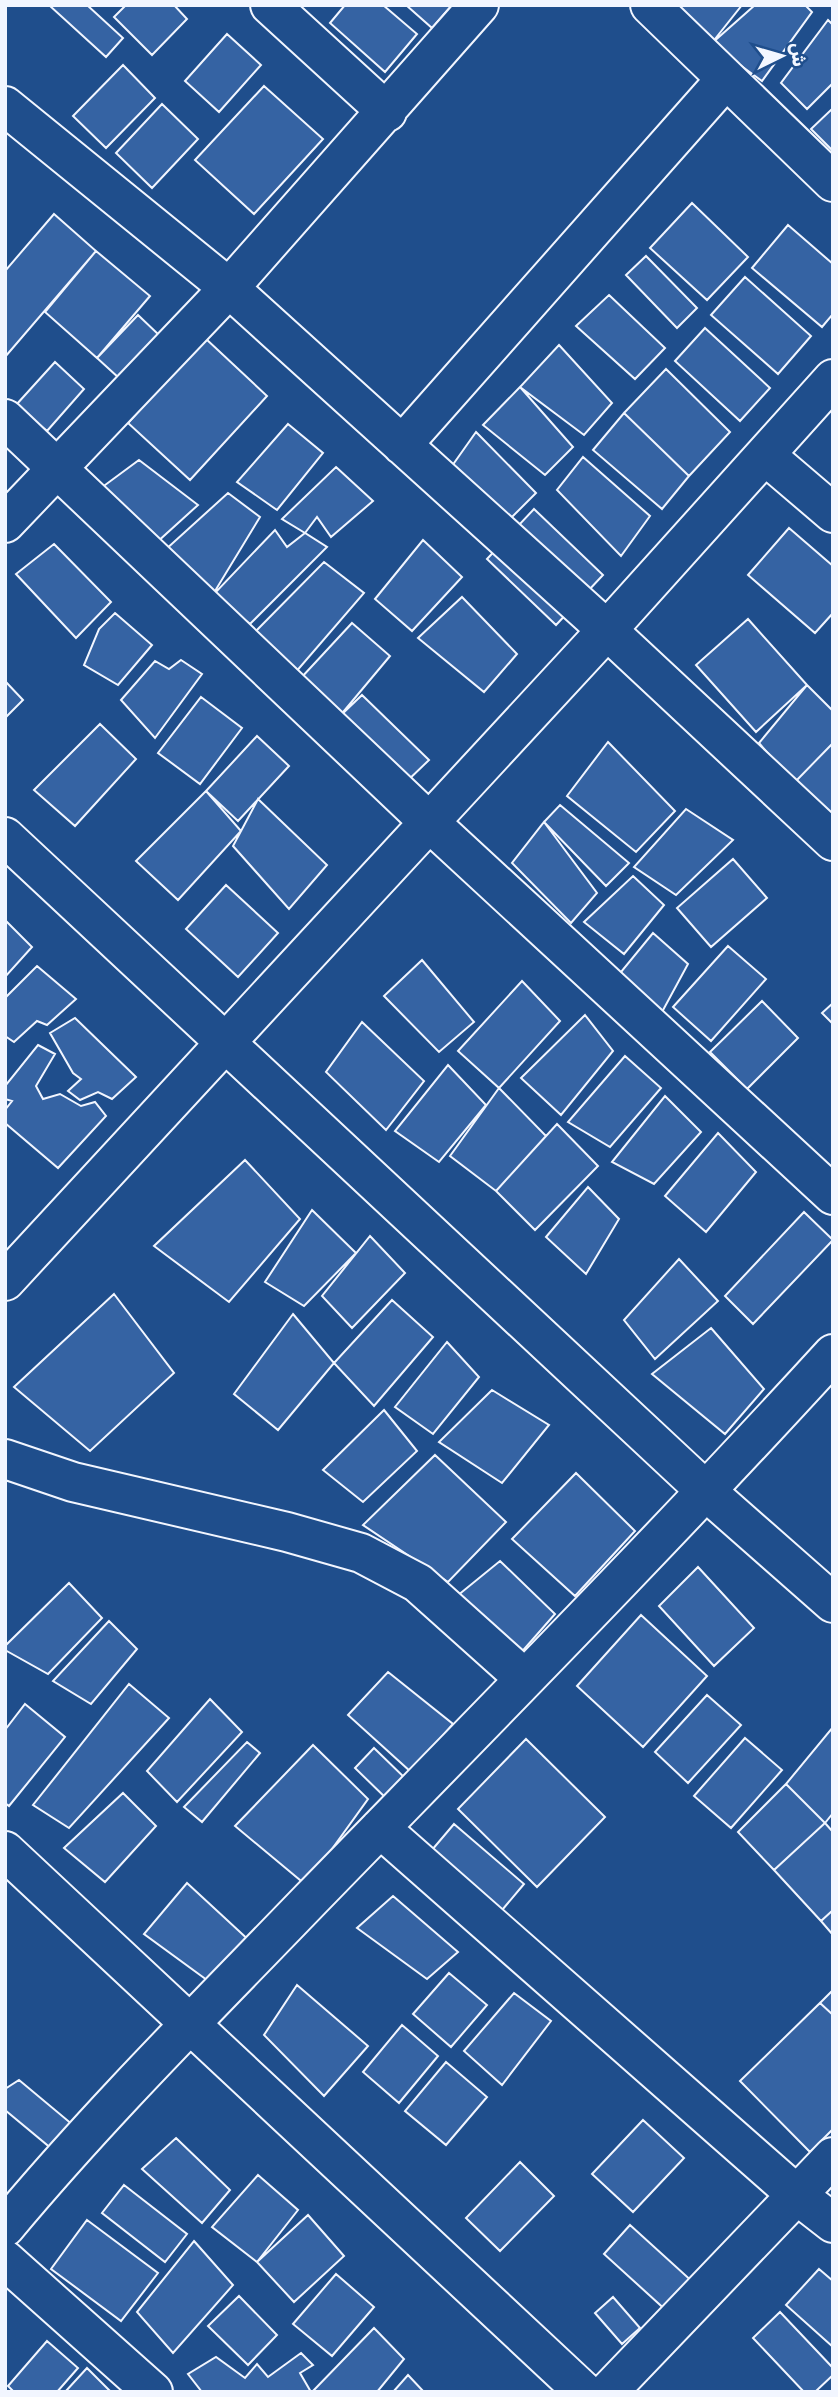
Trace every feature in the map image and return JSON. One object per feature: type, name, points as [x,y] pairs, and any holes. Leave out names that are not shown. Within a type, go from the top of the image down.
[{"type":"street","points":[[270,5],[387,112]]},
{"type":"street","points":[[5,523],[229,288],[480,5]]},
{"type":"street","points":[[649,5],[833,182]]},
{"type":"street","points":[[402,445],[726,79]]},
{"type":"street","points":[[5,106],[229,288],[607,630],[833,841]]},
{"type":"street","points":[[5,1281],[607,630],[833,380]]},
{"type":"street","points":[[5,419],[429,822],[833,1195]]},
{"type":"street","points":[[765,455],[833,513]]},
{"type":"street","points":[[5,837],[707,1492],[833,1603]]},
{"type":"street","points":[[5,2227],[49,2175],[189,2025],[707,1492],[833,1354]]},
{"type":"street","points":[[5,1459],[73,1482],[287,1532],[361,1553],[418,1583],[525,1679]]},
{"type":"street","points":[[380,1828],[797,2195],[833,2223]]},
{"type":"street","points":[[5,1851],[584,2392]]},
{"type":"street","points":[[608,2392],[833,2157]]},
{"type":"street","points":[[5,2260],[153,2392]]},
{"type":"building","points":[[87,5],[123,38],[106,57],[50,6]]},
{"type":"building","points":[[126,5],[174,5],[187,19],[152,55],[114,17]]},
{"type":"building","points":[[345,5],[383,5],[417,34],[385,72],[330,23]]},
{"type":"building","points":[[406,5],[452,5],[432,28]]},
{"type":"building","points":[[674,5],[742,5],[711,44]]},
{"type":"building","points":[[755,5],[805,5],[812,12],[762,81],[711,44]]},
{"type":"building","points":[[828,20],[833,25],[833,83],[807,109],[781,83]]},
{"type":"building","points":[[227,34],[261,65],[219,112],[185,81]]},
{"type":"building","points":[[123,65],[155,98],[106,148],[73,116]]},
{"type":"building","points":[[264,86],[323,139],[254,214],[195,160]]},
{"type":"building","points":[[162,104],[198,139],[152,188],[116,153]]},
{"type":"building","points":[[833,108],[833,151],[811,129]]},
{"type":"building","points":[[692,203],[748,257],[707,300],[650,248]]},
{"type":"building","points":[[54,214],[96,251],[5,357],[5,271]]},
{"type":"building","points":[[788,225],[833,264],[833,314],[822,327],[752,268]]},
{"type":"building","points":[[96,251],[150,296],[97,358],[45,312]]},
{"type":"building","points":[[646,256],[697,308],[677,328],[626,275]]},
{"type":"building","points":[[745,277],[811,336],[778,374],[711,315]]},
{"type":"building","points":[[609,295],[665,348],[635,379],[576,326]]},
{"type":"building","points":[[138,315],[159,335],[119,378],[97,358]]},
{"type":"building","points":[[705,328],[770,388],[740,421],[675,361]]},
{"type":"building","points":[[205,338],[267,396],[190,480],[128,423]]},
{"type":"building","points":[[559,345],[612,403],[584,435],[520,387]]},
{"type":"building","points":[[55,362],[84,389],[47,431],[16,405]]},
{"type":"building","points":[[666,369],[730,432],[689,476],[624,413]]},
{"type":"building","points":[[520,387],[573,447],[545,475],[483,425]]},
{"type":"building","points":[[624,413],[689,476],[662,509],[593,450]]},
{"type":"building","points":[[288,424],[323,453],[277,510],[237,482]]},
{"type":"building","points":[[476,432],[536,493],[508,521],[447,473]]},
{"type":"building","points":[[583,457],[650,516],[621,556],[557,490]]},
{"type":"building","points":[[139,460],[198,505],[156,543],[101,488]]},
{"type":"building","points":[[336,467],[373,501],[331,537],[317,517],[305,533],[282,519]]},
{"type":"building","points":[[228,493],[260,517],[212,596],[164,551]]},
{"type":"building","points":[[534,509],[603,575],[556,625],[487,559]]},
{"type":"building","points":[[789,528],[833,566],[833,613],[815,633],[748,575]]},
{"type":"building","points":[[275,530],[287,547],[305,533],[327,547],[250,624],[212,596]]},
{"type":"building","points":[[423,540],[462,577],[412,631],[375,599]]},
{"type":"building","points":[[54,544],[111,602],[76,638],[16,574]]},
{"type":"building","points":[[324,562],[364,593],[295,673],[254,633]]},
{"type":"building","points":[[462,597],[517,654],[484,692],[418,638]]},
{"type":"building","points":[[115,613],[152,645],[118,685],[84,665],[99,629]]},
{"type":"building","points":[[748,619],[807,685],[756,732],[696,665]]},
{"type":"building","points":[[352,623],[390,656],[339,717],[300,679]]},
{"type":"building","points":[[181,660],[202,674],[155,738],[121,700],[155,661],[169,669]]},
{"type":"building","points":[[5,681],[23,700],[5,718]]},
{"type":"building","points":[[807,685],[833,711],[833,743],[794,783],[759,743]]},
{"type":"building","points":[[362,695],[429,760],[403,785],[339,717]]},
{"type":"building","points":[[201,697],[242,728],[200,784],[158,753]]},
{"type":"building","points":[[100,724],[136,759],[75,826],[34,790]]},
{"type":"building","points":[[257,736],[289,766],[238,821],[206,791]]},
{"type":"building","points":[[608,742],[675,811],[636,852],[567,796]]},
{"type":"building","points":[[833,743],[833,820],[794,783]]},
{"type":"building","points":[[206,791],[241,831],[178,900],[136,861]]},
{"type":"building","points":[[258,799],[327,865],[289,909],[233,846]]},
{"type":"building","points":[[560,805],[629,863],[606,886],[544,822]]},
{"type":"building","points":[[686,809],[733,840],[676,895],[634,867]]},
{"type":"building","points":[[544,822],[597,893],[571,923],[512,863]]},
{"type":"building","points":[[733,859],[767,898],[711,947],[677,908]]},
{"type":"building","points":[[633,876],[664,905],[624,954],[584,922]]},
{"type":"building","points":[[226,885],[278,933],[238,977],[186,929]]},
{"type":"building","points":[[5,920],[32,947],[5,977]]},
{"type":"building","points":[[653,933],[688,964],[662,1012],[616,978]]},
{"type":"building","points":[[728,946],[766,979],[711,1041],[673,1007]]},
{"type":"building","points":[[422,960],[474,1022],[439,1052],[384,996]]},
{"type":"building","points":[[37,966],[76,999],[47,1025],[37,1021],[14,1042],[5,1036],[5,998]]},
{"type":"building","points":[[522,981],[560,1021],[499,1088],[458,1051]]},
{"type":"building","points":[[762,1001],[798,1038],[747,1089],[710,1052]]},
{"type":"building","points":[[833,1003],[833,1024],[822,1013]]},
{"type":"building","points":[[585,1015],[613,1051],[561,1115],[521,1078]]},
{"type":"building","points":[[75,1018],[136,1077],[112,1099],[98,1092],[80,1100],[68,1091],[81,1079],[73,1073],[50,1033]]},
{"type":"building","points":[[362,1022],[424,1081],[386,1130],[326,1072]]},
{"type":"building","points":[[38,1045],[55,1054],[36,1086],[43,1099],[60,1094],[81,1106],[95,1102],[106,1116],[58,1168],[5,1123],[5,1110],[12,1101],[5,1099],[5,1086]]},
{"type":"building","points":[[625,1056],[661,1088],[610,1147],[568,1122]]},
{"type":"building","points":[[448,1065],[486,1105],[439,1162],[395,1131]]},
{"type":"building","points":[[499,1088],[546,1136],[496,1191],[450,1156]]},
{"type":"building","points":[[665,1096],[701,1132],[654,1184],[612,1162]]},
{"type":"building","points":[[557,1124],[598,1166],[535,1230],[496,1191]]},
{"type":"building","points":[[718,1133],[756,1172],[706,1232],[665,1196]]},
{"type":"building","points":[[245,1160],[300,1219],[229,1302],[154,1246]]},
{"type":"building","points":[[588,1187],[619,1219],[586,1274],[546,1237]]},
{"type":"building","points":[[312,1210],[356,1253],[304,1306],[265,1282]]},
{"type":"building","points":[[804,1212],[833,1240],[753,1324],[725,1296]]},
{"type":"building","points":[[370,1236],[405,1273],[352,1328],[322,1296]]},
{"type":"building","points":[[679,1259],[718,1301],[655,1359],[624,1320]]},
{"type":"building","points":[[114,1294],[174,1373],[90,1451],[14,1387]]},
{"type":"building","points":[[392,1300],[433,1337],[374,1406],[334,1363]]},
{"type":"building","points":[[293,1314],[334,1363],[278,1430],[234,1394]]},
{"type":"building","points":[[711,1328],[764,1389],[725,1434],[652,1374]]},
{"type":"building","points":[[447,1342],[479,1377],[433,1434],[395,1407]]},
{"type":"building","points":[[492,1390],[549,1425],[502,1483],[439,1442]]},
{"type":"building","points":[[384,1410],[417,1451],[363,1502],[323,1470]]},
{"type":"building","points":[[435,1455],[506,1522],[448,1582],[363,1525]]},
{"type":"building","points":[[576,1473],[635,1531],[575,1596],[512,1539]]},
{"type":"building","points":[[500,1561],[555,1614],[519,1655],[457,1596]]},
{"type":"building","points":[[698,1567],[754,1628],[714,1666],[659,1606]]},
{"type":"building","points":[[69,1583],[102,1618],[48,1674],[5,1650],[5,1646]]},
{"type":"building","points":[[641,1615],[707,1676],[643,1747],[577,1686]]},
{"type":"building","points":[[109,1621],[137,1649],[91,1704],[53,1681]]},
{"type":"building","points":[[388,1672],[453,1724],[411,1772],[348,1715]]},
{"type":"building","points":[[129,1684],[169,1718],[69,1828],[33,1805]]},
{"type":"building","points":[[707,1695],[741,1725],[688,1783],[655,1752]]},
{"type":"building","points":[[210,1699],[242,1732],[177,1802],[147,1771]]},
{"type":"building","points":[[25,1704],[65,1737],[9,1806],[5,1803],[5,1730]]},
{"type":"building","points":[[833,1727],[833,1813],[825,1823],[786,1784]]},
{"type":"building","points":[[745,1738],[782,1770],[731,1828],[694,1796]]},
{"type":"building","points":[[526,1739],[605,1817],[537,1887],[458,1809]]},
{"type":"building","points":[[247,1742],[260,1753],[202,1822],[184,1807]]},
{"type":"building","points":[[313,1745],[368,1799],[306,1885],[235,1826]]},
{"type":"building","points":[[374,1748],[409,1782],[390,1802],[355,1768]]},
{"type":"building","points":[[786,1784],[825,1823],[774,1870],[738,1832]]},
{"type":"building","points":[[123,1793],[156,1826],[105,1882],[64,1848]]},
{"type":"building","points":[[825,1823],[833,1832],[833,1910],[821,1921],[774,1870]]},
{"type":"building","points":[[454,1824],[524,1884],[497,1916],[426,1857]]},
{"type":"building","points":[[187,1883],[253,1944],[211,1983],[144,1934]]},
{"type":"building","points":[[393,1896],[458,1952],[427,1979],[357,1928]]},
{"type":"building","points":[[833,1910],[833,1935],[821,1921]]},
{"type":"building","points":[[449,1973],[487,2005],[451,2047],[413,2014]]},
{"type":"building","points":[[297,1985],[368,2046],[324,2096],[264,2035]]},
{"type":"building","points":[[833,1990],[833,2015],[820,2003]]},
{"type":"building","points":[[514,1993],[551,2021],[502,2085],[464,2051]]},
{"type":"building","points":[[820,2003],[833,2015],[833,2129],[810,2152],[740,2081]]},
{"type":"building","points":[[402,2025],[438,2056],[399,2103],[363,2072]]},
{"type":"building","points":[[446,2062],[487,2097],[446,2145],[405,2111]]},
{"type":"building","points":[[19,2080],[79,2130],[58,2154],[5,2110],[5,2089]]},
{"type":"building","points":[[643,2120],[684,2158],[633,2212],[592,2174]]},
{"type":"building","points":[[176,2138],[230,2190],[202,2223],[142,2169]]},
{"type":"building","points":[[520,2162],[554,2196],[500,2251],[466,2218]]},
{"type":"building","points":[[258,2175],[298,2210],[257,2262],[212,2227]]},
{"type":"building","points":[[124,2185],[187,2234],[165,2262],[102,2213]]},
{"type":"building","points":[[308,2215],[344,2256],[294,2302],[257,2262]]},
{"type":"building","points":[[87,2220],[158,2273],[121,2321],[51,2269]]},
{"type":"building","points":[[630,2225],[695,2284],[669,2313],[604,2254]]},
{"type":"building","points":[[194,2241],[233,2285],[173,2353],[137,2312]]},
{"type":"building","points":[[819,2269],[833,2281],[833,2347],[786,2305]]},
{"type":"building","points":[[336,2274],[374,2307],[332,2356],[293,2324]]},
{"type":"building","points":[[239,2296],[277,2335],[248,2365],[208,2326]]},
{"type":"building","points":[[613,2297],[640,2328],[622,2344],[595,2313]]},
{"type":"building","points":[[780,2312],[833,2368],[833,2375],[815,2392],[804,2392],[753,2338]]},
{"type":"building","points":[[374,2328],[404,2359],[377,2392],[312,2392]]},
{"type":"building","points":[[47,2341],[78,2368],[57,2392],[14,2392],[8,2386]]},
{"type":"building","points":[[301,2353],[313,2365],[300,2373],[311,2392],[202,2392],[188,2374],[216,2357],[245,2378],[257,2364],[268,2377]]},
{"type":"building","points":[[87,2368],[111,2392],[65,2392]]},
{"type":"building","points":[[408,2375],[424,2392],[393,2392]]}]
